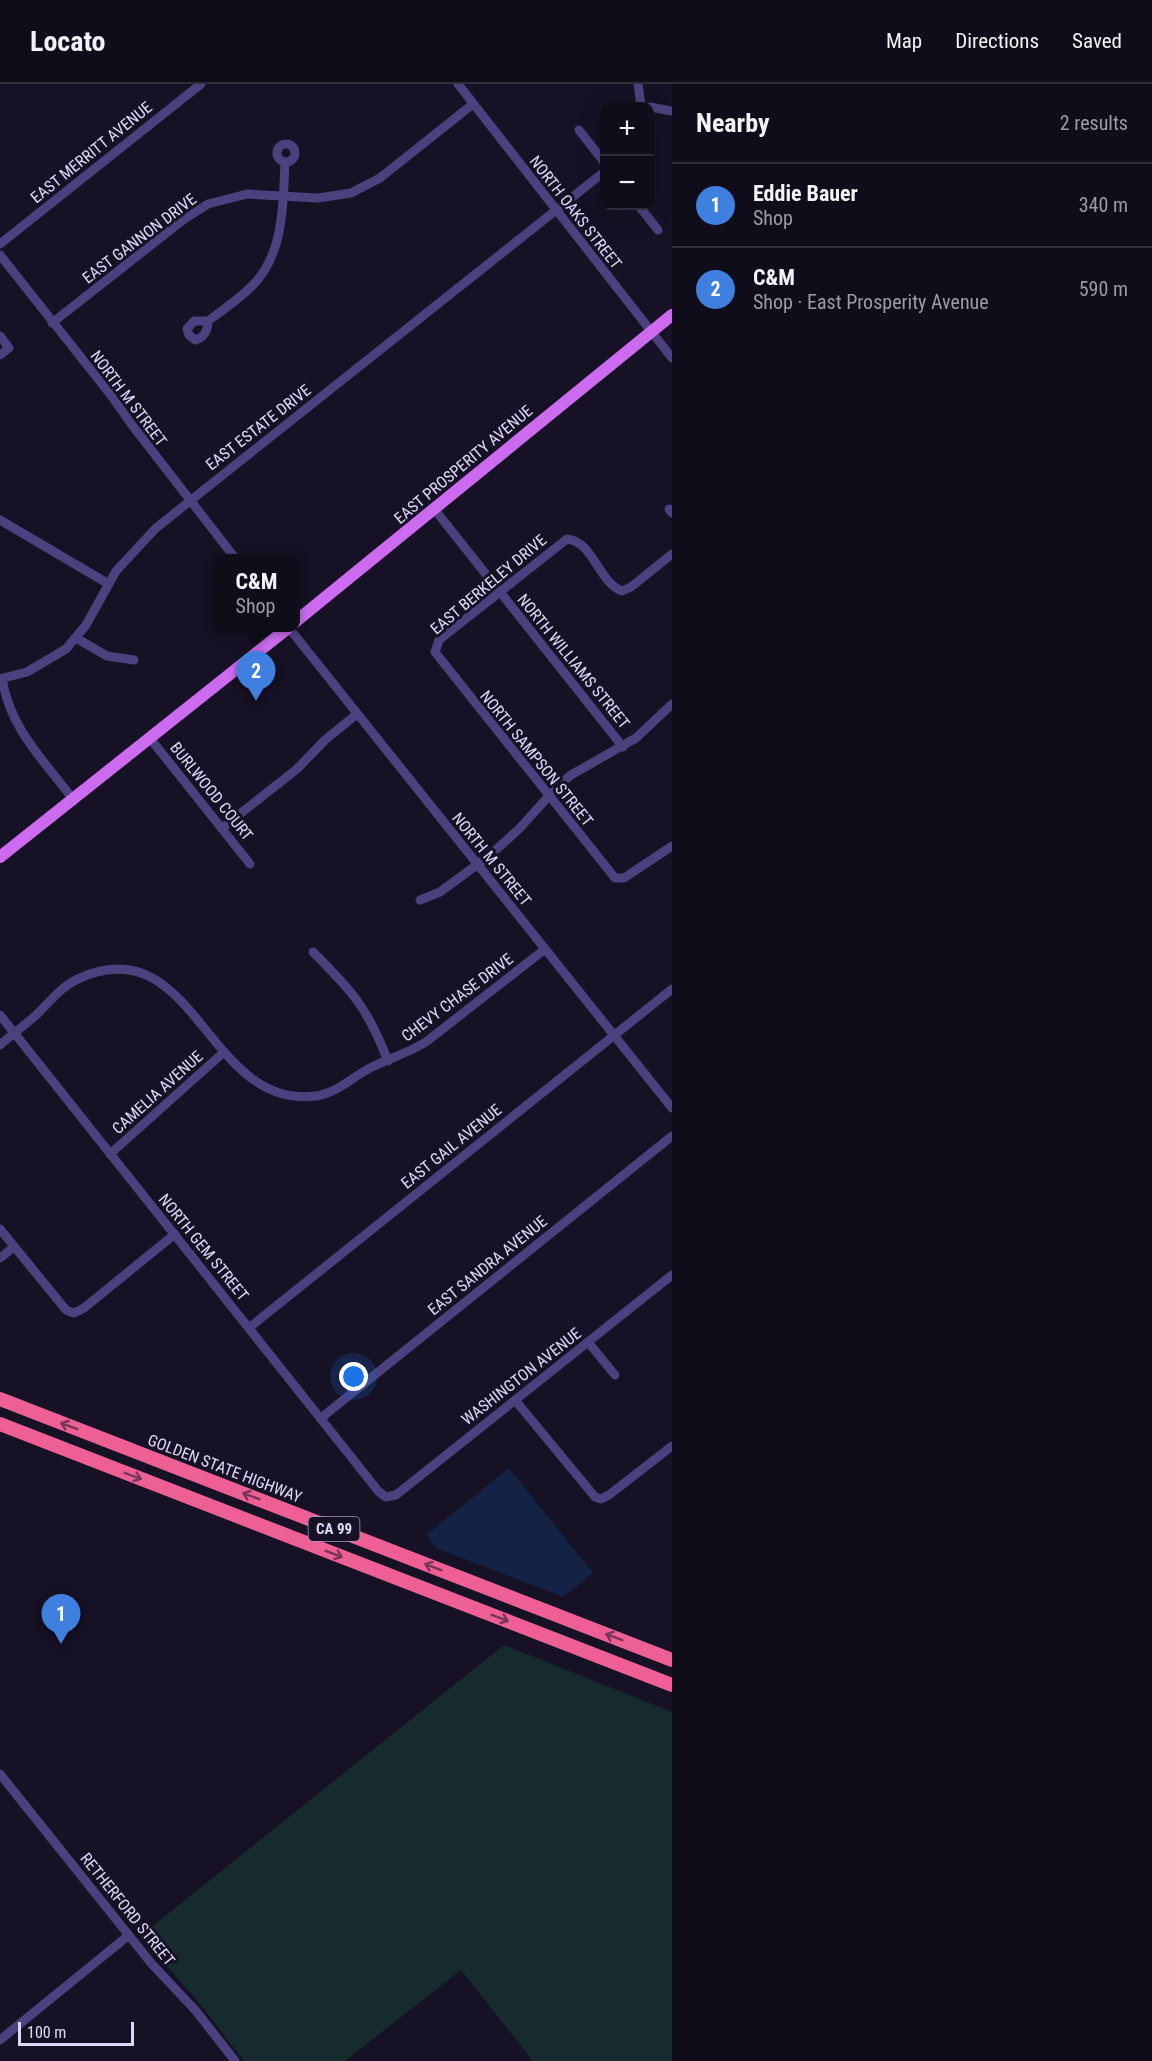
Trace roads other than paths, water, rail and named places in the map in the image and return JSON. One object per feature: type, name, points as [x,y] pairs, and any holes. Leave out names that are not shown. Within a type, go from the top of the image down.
[{"type":"highway","name":"GOLDEN STATE HIGHWAY","points":[[0,1399],[672,1660]]},
{"type":"highway","name":"CA 99","points":[[0,1424],[672,1685]]},
{"type":"main road","name":"EAST PROSPERITY AVENUE","points":[[300,618],[672,315]]},
{"type":"main road","points":[[0,856],[282,632]]},
{"type":"street","name":"EAST MERRITT AVENUE","points":[[0,244],[189,88],[201,84]]},
{"type":"street","name":"NORTH OAKS STREET","points":[[458,84],[672,358]]},
{"type":"street","points":[[638,84],[644,102]]},
{"type":"street","name":"EAST GANNON DRIVE","points":[[52,323],[183,220],[208,204],[247,194],[336,197],[366,187],[473,104]]},
{"type":"street","points":[[654,108],[672,111]]},
{"type":"street","points":[[579,130],[600,157]]},
{"type":"street","points":[[208,321],[254,285],[270,261],[279,233],[285,163]]},
{"type":"street","name":"EAST ESTATE DRIVE","points":[[1,679],[41,665],[66,649],[86,625],[107,583],[140,543],[190,500],[600,175]]},
{"type":"street","points":[[642,210],[658,230]]},
{"type":"street","name":"NORTH M STREET","points":[[0,255],[106,388],[232,554]]},
{"type":"street","points":[[0,336],[9,348],[0,355]]},
{"type":"street","name":"NORTH WILLIAMS STREET","points":[[435,510],[623,747]]},
{"type":"street","points":[[0,520],[107,583]]},
{"type":"street","name":"EAST BERKELEY DRIVE","points":[[435,652],[439,640],[567,539],[577,542],[613,586],[622,591],[631,587],[672,554]]},
{"type":"street","name":"NORTH M STREET","points":[[292,632],[672,1108]]},
{"type":"street","points":[[76,638],[107,656],[134,660]]},
{"type":"street","name":"NORTH SAMPSON STREET","points":[[435,652],[612,876],[619,880],[672,846]]},
{"type":"street","points":[[1,679],[8,709],[19,729],[72,798]]},
{"type":"street","points":[[420,900],[440,892],[477,864],[519,829],[548,796],[571,775],[623,747],[649,728],[672,704]]},
{"type":"street","points":[[222,828],[297,769],[325,740],[357,714]]},
{"type":"street","name":"BURLWOOD COURT","points":[[149,737],[250,864]]},
{"type":"street","name":"CHEVY CHASE DRIVE","points":[[0,1045],[64,987],[94,974],[137,972],[165,985],[180,998],[224,1053],[258,1085],[286,1096],[303,1097],[332,1092],[374,1066],[426,1042],[545,949]]},
{"type":"street","points":[[313,952],[358,999],[374,1024],[388,1061]]},
{"type":"street","name":"EAST GAIL AVENUE","points":[[250,1327],[672,989]]},
{"type":"street","name":"NORTH GEM STREET","points":[[0,1015],[379,1492],[386,1497]]},
{"type":"street","name":"CAMELIA AVENUE","points":[[110,1154],[224,1053]]},
{"type":"street","name":"EAST SANDRA AVENUE","points":[[321,1418],[672,1136]]},
{"type":"street","points":[[0,1228],[66,1310],[74,1313],[84,1308],[175,1234]]},
{"type":"street","points":[[0,1258],[14,1247]]},
{"type":"street","points":[[668,1278],[672,1290]]},
{"type":"street","name":"WASHINGTON AVENUE","points":[[386,1497],[396,1495],[668,1278]]},
{"type":"street","points":[[588,1342],[615,1375]]},
{"type":"street","points":[[515,1400],[589,1493],[601,1499],[672,1446]]},
{"type":"street","name":"RETHERFORD STREET","points":[[0,1774],[129,1935],[235,2061]]},
{"type":"street","points":[[0,2040],[129,1935]]},
{"type":"water","points":[[509,1468],[593,1573],[563,1597],[436,1548],[426,1535]]},
{"type":"place","name":"C&M","points":[[256,701]]},
{"type":"place","name":"Eddie Bauer","points":[[61,1644]]}]
